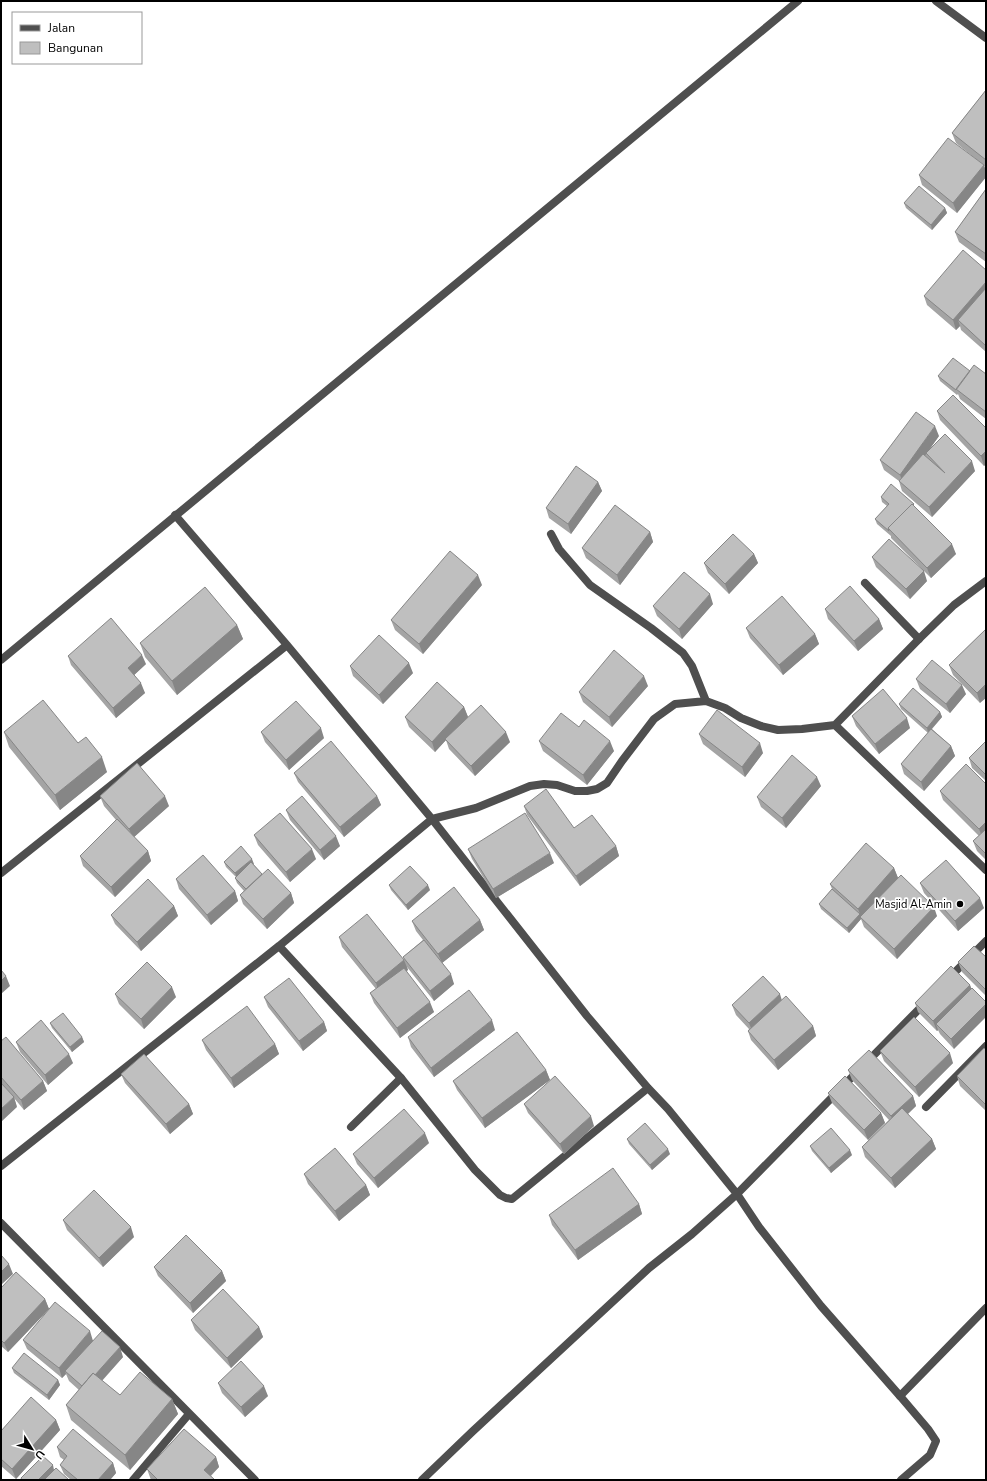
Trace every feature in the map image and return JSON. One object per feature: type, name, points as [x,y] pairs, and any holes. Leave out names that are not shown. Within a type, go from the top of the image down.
[{"type":"street","points":[[1,660],[798,1]]},
{"type":"street","points":[[936,1],[986,38]]},
{"type":"street","points":[[175,515],[287,645],[432,819],[587,1016],[648,1088],[668,1109],[737,1194],[759,1227],[821,1306],[928,1429],[936,1442],[930,1455],[901,1480]]},
{"type":"street","points":[[551,534],[559,549],[590,585],[651,628],[683,653],[692,666],[706,701]]},
{"type":"street","points":[[1,1166],[279,946],[432,819],[476,808],[530,786],[544,784],[557,785],[576,791],[597,789],[607,783],[654,719],[675,704],[706,701],[725,708],[742,718],[761,726],[778,730],[835,725],[954,605],[986,581]]},
{"type":"street","points":[[865,583],[919,639]]},
{"type":"street","points":[[1,873],[287,645]]},
{"type":"street","points":[[835,725],[986,870]]},
{"type":"street","points":[[942,986],[986,940]]},
{"type":"street","points":[[279,946],[401,1078],[475,1170],[500,1195],[506,1198],[512,1199],[648,1088]]},
{"type":"street","points":[[422,1480],[649,1268],[692,1234],[737,1194],[931,997]]},
{"type":"street","points":[[926,1107],[986,1046]]},
{"type":"street","points":[[351,1127],[401,1078]]},
{"type":"street","points":[[1,1223],[255,1480]]},
{"type":"street","points":[[900,1396],[986,1308]]},
{"type":"street","points":[[133,1480],[189,1414]]},
{"type":"building","points":[[986,90],[986,160],[952,133]]},
{"type":"building","points":[[948,138],[984,165],[953,203],[919,175]]},
{"type":"building","points":[[919,186],[945,208],[931,225],[904,203]]},
{"type":"building","points":[[986,189],[986,254],[955,232]]},
{"type":"building","points":[[963,250],[986,270],[986,282],[953,320],[924,296]]},
{"type":"building","points":[[986,288],[986,346],[958,320]]},
{"type":"building","points":[[953,358],[970,371],[956,390],[938,376]]},
{"type":"building","points":[[974,365],[986,374],[986,412],[956,389]]},
{"type":"building","points":[[953,395],[986,428],[986,451],[981,456],[937,411]]},
{"type":"building","points":[[916,412],[935,426],[900,475],[880,460]]},
{"type":"building","points":[[945,434],[972,461],[929,507],[899,481],[923,454],[945,473],[926,453]]},
{"type":"building","points":[[576,466],[598,482],[568,524],[546,508]]},
{"type":"building","points":[[891,484],[914,504],[912,504],[888,528],[889,531],[875,519],[889,504],[881,497]]},
{"type":"building","points":[[912,504],[952,544],[927,568],[888,528]]},
{"type":"building","points":[[615,505],[650,532],[617,575],[582,548]]},
{"type":"building","points":[[733,534],[754,554],[725,584],[704,563]]},
{"type":"building","points":[[889,539],[924,571],[906,589],[872,557]]},
{"type":"building","points":[[450,551],[478,575],[419,644],[391,620]]},
{"type":"building","points":[[684,572],[710,594],[679,629],[653,606]]},
{"type":"building","points":[[850,586],[879,619],[854,641],[825,609]]},
{"type":"building","points":[[205,587],[237,625],[172,681],[140,643]]},
{"type":"building","points":[[782,596],[815,634],[779,665],[746,628]]},
{"type":"building","points":[[111,618],[142,655],[128,668],[141,683],[113,708],[68,656]]},
{"type":"building","points":[[986,629],[986,684],[977,693],[949,665]]},
{"type":"building","points":[[379,635],[409,663],[379,695],[350,666]]},
{"type":"building","points":[[614,650],[644,676],[609,717],[579,692]]},
{"type":"building","points":[[932,660],[962,685],[946,704],[916,679]]},
{"type":"building","points":[[437,682],[464,707],[432,742],[405,717]]},
{"type":"building","points":[[913,688],[940,712],[927,728],[899,704]]},
{"type":"building","points":[[883,689],[907,718],[875,744],[852,716]]},
{"type":"building","points":[[43,700],[78,743],[86,737],[102,757],[55,795],[4,732]]},
{"type":"building","points":[[296,701],[321,728],[286,760],[261,732]]},
{"type":"building","points":[[481,705],[506,732],[471,766],[445,739]]},
{"type":"building","points":[[717,710],[760,743],[742,767],[699,734]]},
{"type":"building","points":[[561,713],[579,727],[584,720],[610,741],[583,775],[539,741]]},
{"type":"building","points":[[931,729],[951,746],[921,782],[901,764]]},
{"type":"building","points":[[331,741],[377,796],[340,827],[294,773]]},
{"type":"building","points":[[986,741],[986,775],[969,758]]},
{"type":"building","points":[[792,755],[817,777],[782,818],[757,797]]},
{"type":"building","points":[[137,763],[165,796],[129,829],[100,796]]},
{"type":"building","points":[[966,764],[986,784],[986,822],[979,829],[940,791]]},
{"type":"building","points":[[546,789],[574,828],[592,815],[616,846],[576,876],[524,806]]},
{"type":"building","points":[[302,796],[336,836],[320,850],[286,810]]},
{"type":"building","points":[[280,813],[312,849],[286,872],[254,835]]},
{"type":"building","points":[[525,813],[550,853],[493,889],[468,849]]},
{"type":"building","points":[[117,819],[148,851],[111,887],[80,856]]},
{"type":"building","points":[[986,829],[986,854],[973,841]]},
{"type":"building","points":[[866,843],[894,868],[858,909],[830,884]]},
{"type":"building","points":[[241,846],[252,859],[235,873],[224,862]]},
{"type":"building","points":[[203,855],[235,891],[207,915],[176,879]]},
{"type":"building","points":[[946,860],[980,898],[955,921],[920,883]]},
{"type":"building","points":[[251,862],[262,874],[246,889],[235,878]]},
{"type":"building","points":[[410,866],[428,885],[406,905],[389,885]]},
{"type":"building","points":[[268,869],[291,893],[263,919],[240,895]]},
{"type":"building","points":[[901,875],[934,907],[894,949],[860,917]]},
{"type":"building","points":[[148,879],[174,906],[137,942],[111,915]]},
{"type":"building","points":[[454,887],[480,920],[438,954],[412,921]]},
{"type":"building","points":[[832,889],[860,914],[847,928],[819,904]]},
{"type":"building","points":[[367,914],[404,960],[376,983],[339,937]]},
{"type":"building","points":[[424,940],[451,974],[430,991],[403,957]]},
{"type":"building","points":[[974,946],[986,957],[986,990],[958,962]]},
{"type":"building","points":[[147,962],[172,987],[141,1019],[115,994]]},
{"type":"building","points":[[951,966],[970,985],[933,1021],[915,1003]]},
{"type":"building","points":[[404,968],[430,1002],[397,1028],[370,993]]},
{"type":"building","points":[[1,970],[6,976],[1,981]]},
{"type":"building","points":[[763,976],[780,994],[749,1023],[732,1005]]},
{"type":"building","points":[[289,978],[324,1022],[299,1041],[264,997]]},
{"type":"building","points":[[972,988],[986,1002],[986,1004],[951,1039],[936,1024]]},
{"type":"building","points":[[469,990],[492,1020],[431,1068],[408,1037]]},
{"type":"building","points":[[786,996],[813,1026],[774,1060],[748,1031]]},
{"type":"building","points":[[247,1006],[275,1044],[231,1078],[202,1040]]},
{"type":"building","points":[[63,1013],[82,1037],[70,1047],[50,1023]]},
{"type":"building","points":[[914,1017],[950,1053],[915,1087],[880,1051]]},
{"type":"building","points":[[41,1020],[69,1054],[45,1075],[16,1042]]},
{"type":"building","points":[[517,1032],[546,1070],[482,1118],[453,1081]]},
{"type":"building","points":[[6,1037],[43,1081],[21,1100],[1,1077],[1,1041]]},
{"type":"building","points":[[984,1048],[986,1050],[986,1105],[957,1076]]},
{"type":"building","points":[[869,1050],[913,1096],[891,1116],[848,1070]]},
{"type":"building","points":[[144,1054],[189,1104],[166,1124],[121,1074]]},
{"type":"building","points":[[555,1076],[591,1116],[560,1144],[524,1104]]},
{"type":"building","points":[[845,1076],[881,1113],[864,1130],[828,1093]]},
{"type":"building","points":[[1,1083],[14,1097],[1,1109]]},
{"type":"building","points":[[902,1108],[932,1139],[891,1178],[862,1147]]},
{"type":"building","points":[[404,1109],[425,1133],[374,1178],[353,1154]]},
{"type":"building","points":[[645,1123],[668,1149],[650,1165],[627,1139]]},
{"type":"building","points":[[831,1128],[850,1150],[829,1168],[810,1146]]},
{"type":"building","points":[[335,1148],[366,1185],[335,1211],[304,1174]]},
{"type":"building","points":[[613,1168],[639,1204],[575,1250],[549,1215]]},
{"type":"building","points":[[94,1190],[131,1227],[99,1258],[63,1220]]},
{"type":"building","points":[[186,1235],[222,1271],[190,1303],[154,1267]]},
{"type":"building","points":[[1,1255],[9,1264],[1,1272]]},
{"type":"building","points":[[16,1272],[45,1299],[4,1343],[1,1340],[1,1288]]},
{"type":"building","points":[[223,1289],[259,1327],[227,1358],[191,1320]]},
{"type":"building","points":[[55,1302],[90,1331],[59,1368],[23,1340]]},
{"type":"building","points":[[102,1331],[120,1347],[95,1375],[93,1373],[82,1386],[65,1371]]},
{"type":"building","points":[[24,1353],[58,1380],[47,1395],[12,1368]]},
{"type":"building","points":[[241,1361],[264,1386],[241,1407],[218,1383]]},
{"type":"building","points":[[140,1372],[172,1399],[125,1455],[66,1405],[93,1373],[120,1395]]},
{"type":"building","points":[[31,1397],[56,1420],[12,1469],[1,1459],[1,1431]]},
{"type":"building","points":[[73,1429],[113,1463],[98,1480],[78,1480],[60,1465],[67,1456],[57,1447]]},
{"type":"building","points":[[184,1429],[216,1457],[204,1470],[215,1480],[158,1480],[147,1469]]},
{"type":"building","points":[[43,1456],[53,1465],[38,1480],[22,1480],[21,1478]]},
{"type":"building","points":[[56,1468],[69,1480],[44,1480]]},
{"type":"place","name":"Masjid Al-Amin","points":[[960,904]]}]
